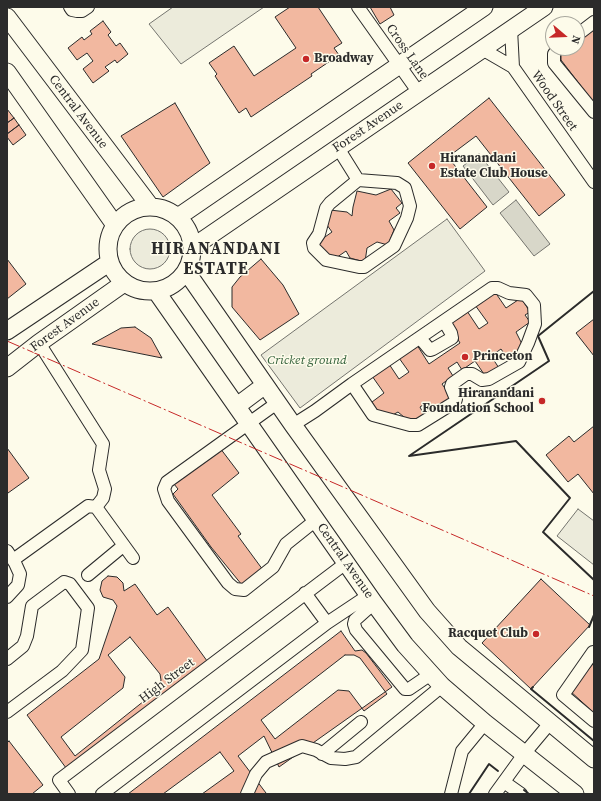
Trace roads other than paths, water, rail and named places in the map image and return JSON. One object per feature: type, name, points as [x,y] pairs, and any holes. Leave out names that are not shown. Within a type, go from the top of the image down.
[{"type":"main road","points":[[178,217],[484,7]]},
{"type":"main road","name":"Forest Avenue","points":[[193,247],[544,7]]},
{"type":"main road","name":"Central Avenue","points":[[7,17],[150,206]]},
{"type":"main road","points":[[7,72],[115,226]]},
{"type":"main road","points":[[150,206],[162,208],[178,217],[186,225],[191,236],[193,247],[191,260],[181,279],[165,289],[148,292],[139,290],[124,283],[110,262],[108,243],[115,226],[121,218],[139,208],[150,206]]},
{"type":"main road","name":"Forest Avenue","points":[[7,331],[110,262]]},
{"type":"main road","points":[[186,271],[277,403],[427,611],[459,647],[594,759]]},
{"type":"main road","name":"Forest Avenue","points":[[7,368],[39,342],[124,283]]},
{"type":"main road","name":"Central Avenue","points":[[156,291],[249,422],[371,599],[405,645],[436,680],[485,723],[576,794]]},
{"type":"main road","points":[[237,406],[265,385]]},
{"type":"street","points":[[70,7],[72,10],[82,11],[88,7]]},
{"type":"street","name":"Cross Lane","points":[[358,7],[419,93]]},
{"type":"street","points":[[585,29],[594,22]]},
{"type":"street","name":"Wood Street","points":[[511,29],[513,66],[594,182]]},
{"type":"street","points":[[482,49],[513,66]]},
{"type":"street","points":[[554,56],[554,63],[594,112]]},
{"type":"street","points":[[338,148],[358,180]]},
{"type":"street","points":[[358,180],[397,183],[405,188],[410,206],[407,218],[394,246],[364,267],[326,260],[314,248],[313,243],[319,234],[326,208],[358,180]]},
{"type":"street","points":[[293,425],[315,411],[352,384],[492,288],[498,288],[509,293],[526,295],[534,305],[535,324],[519,362],[489,379],[482,380],[472,374],[466,374],[452,384],[451,387],[456,399],[455,402],[418,425],[373,415],[352,384]]},
{"type":"street","points":[[420,338],[430,350],[452,338],[451,333],[444,321]]},
{"type":"street","points":[[39,342],[103,444],[100,470],[105,489],[103,498],[96,507]]},
{"type":"street","points":[[277,403],[166,482],[164,489],[168,501],[228,583],[235,589],[244,590],[273,567],[286,544],[316,520]]},
{"type":"street","points":[[7,597],[18,585],[20,574],[10,555],[88,506],[96,507],[133,558]]},
{"type":"street","points":[[88,575],[123,546]]},
{"type":"street","name":"High Street","points":[[69,794],[59,780],[346,562]]},
{"type":"street","points":[[7,659],[23,646],[27,636],[32,606],[64,582],[70,584],[88,608],[82,650],[62,671],[7,712]]},
{"type":"street","points":[[305,593],[327,623]]},
{"type":"street","points":[[102,794],[327,623],[371,599]]},
{"type":"street","points":[[371,599],[355,620],[354,624],[356,630],[400,690],[409,689],[436,680]]},
{"type":"street","points":[[594,653],[593,652],[563,695],[594,721]]},
{"type":"street","points":[[247,794],[256,774],[266,762],[302,746],[316,750],[331,758],[345,759],[356,757],[436,680]]},
{"type":"street","points":[[322,754],[361,722]]},
{"type":"street","points":[[451,794],[462,751],[485,723]]},
{"type":"street","points":[[495,794],[524,754],[550,723]]},
{"type":"street","points":[[504,782],[521,794]]},
{"type":"place","name":"Broadway","points":[[306,59]]},
{"type":"place","name":"Hiranandani Estate Club House","points":[[432,166]]},
{"type":"place","name":"Princeton","points":[[465,357]]},
{"type":"place","name":"Hiranandani Foundation School","points":[[542,401]]},
{"type":"place","name":"Racquet Club","points":[[536,634]]},
{"type":"district","name":"HIRANANDANI ESTATE","points":[[216,260]]},
{"type":"park label","name":"Cricket ground","points":[[307,361]]}]
